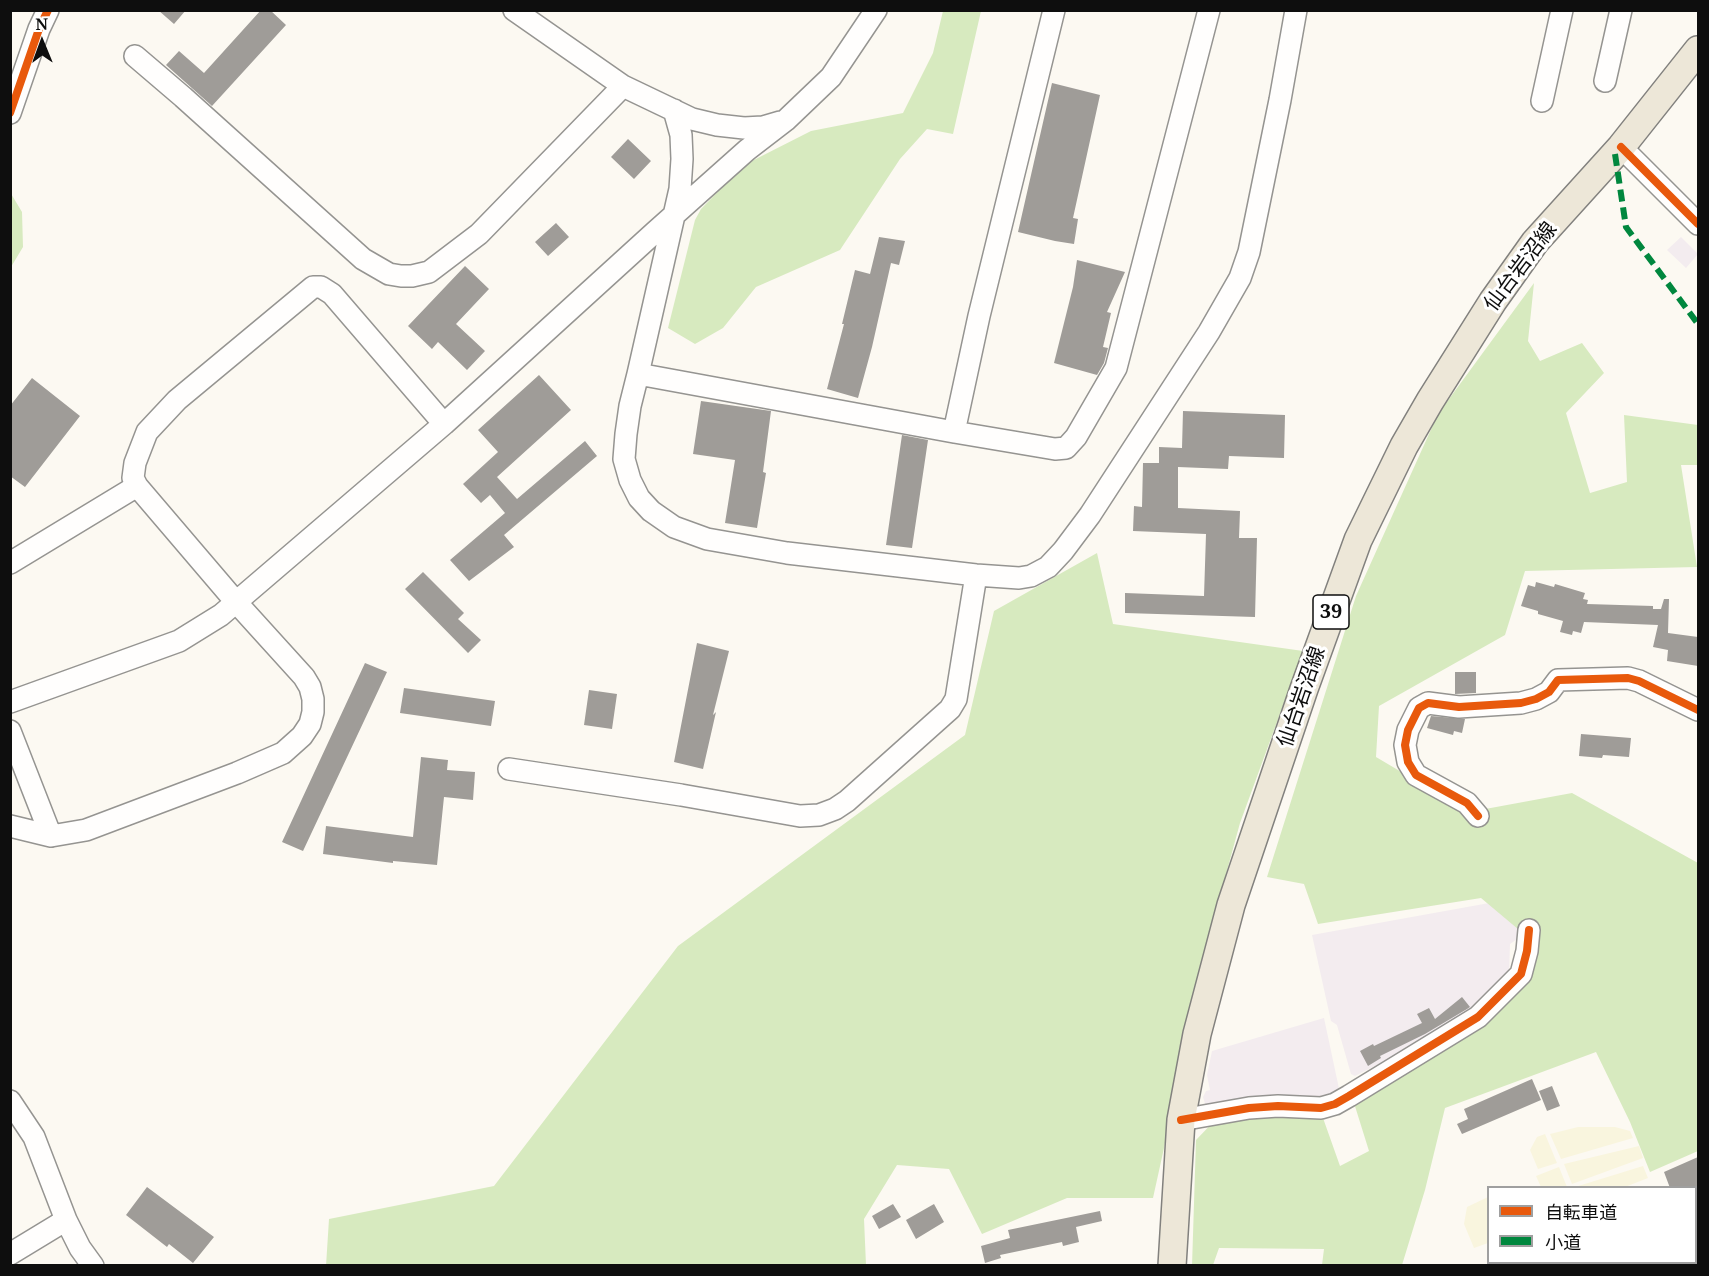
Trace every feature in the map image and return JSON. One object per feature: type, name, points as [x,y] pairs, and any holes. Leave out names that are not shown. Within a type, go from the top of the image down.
[{"type":"main road","name":"仙台岩沼線","points":[[1172,1266],[1181,1120],[1197,1034],[1231,905],[1304,689],[1358,540],[1404,446],[1494,301],[1535,243],[1621,147],[1698,50]]},
{"type":"street","points":[[10,112],[39,29],[48,10]]},
{"type":"street","points":[[514,10],[623,86],[692,118],[744,128],[763,127],[786,120]]},
{"type":"street","points":[[10,702],[179,641],[221,615],[444,424],[673,215],[747,150],[786,120],[831,77],[876,10]]},
{"type":"street","points":[[954,432],[979,316],[1054,10]]},
{"type":"street","points":[[638,374],[954,432],[1055,449],[1066,448],[1076,437],[1116,368],[1209,10]]},
{"type":"street","points":[[674,110],[681,135],[680,189],[630,406],[624,459],[630,480],[639,498],[651,511],[674,527],[707,539],[787,553],[1019,578],[1031,576],[1047,567],[1063,551],[1102,497],[1232,296],[1249,252],[1296,10]]},
{"type":"street","points":[[1542,100],[1562,10]]},
{"type":"street","points":[[1605,81],[1621,10]]},
{"type":"street","points":[[135,56],[363,259],[389,274],[401,276],[429,272],[479,234],[623,86]]},
{"type":"street","points":[[1621,147],[1698,224]]},
{"type":"street","points":[[10,826],[51,836],[86,830],[237,773],[283,753],[302,736],[310,724],[313,699],[304,677],[236,602],[137,486],[133,478],[135,463],[147,432],[177,400],[313,287],[321,287],[332,294],[444,424]]},
{"type":"street","points":[[10,563],[137,486]]},
{"type":"street","points":[[509,769],[800,816],[819,815],[835,809],[847,801],[950,709],[956,699],[976,575]]},
{"type":"street","points":[[1478,816],[1467,803],[1416,775],[1408,762],[1405,745],[1408,730],[1419,708],[1428,703],[1459,707],[1521,703],[1549,692],[1558,680],[1628,678],[1639,681],[1698,710]]},
{"type":"street","points":[[10,731],[51,836]]},
{"type":"street","points":[[1181,1120],[1249,1108],[1278,1106],[1321,1108],[1342,1100],[1478,1017],[1521,975],[1527,951],[1528,930]]},
{"type":"street","points":[[10,1101],[34,1137],[66,1220],[80,1248],[93,1266]]},
{"type":"street","points":[[10,1254],[66,1220]]},
{"type":"shaded area","points":[[1681,237],[1698,254],[1686,268],[1667,250]]},
{"type":"shaded area","points":[[1517,898],[1520,937],[1510,944],[1509,974],[1457,1025],[1355,1076],[1351,1074],[1337,1025],[1331,1021],[1312,935]]},
{"type":"shaded area","points":[[1324,1018],[1341,1098],[1207,1110],[1203,1097],[1206,1091],[1210,1090],[1207,1075],[1212,1051]]},
{"type":"shaded area","points":[[1578,1127],[1615,1127],[1630,1131],[1633,1138],[1561,1159],[1550,1134]]},
{"type":"shaded area","points":[[1545,1134],[1557,1163],[1538,1169],[1530,1150],[1537,1137]]},
{"type":"shaded area","points":[[1639,1146],[1643,1158],[1572,1184],[1564,1164]]},
{"type":"shaded area","points":[[1643,1166],[1648,1178],[1628,1186],[1578,1186]]},
{"type":"shaded area","points":[[1559,1167],[1567,1186],[1541,1186],[1536,1176]]},
{"type":"shaded area","points":[[1487,1197],[1487,1243],[1474,1248],[1464,1224],[1467,1207]]},
{"type":"green space","points":[[943,11],[981,11],[953,134],[927,129],[900,159],[840,250],[756,287],[723,328],[695,344],[668,328],[695,220],[701,209],[744,165],[811,131],[903,113],[933,53]]},
{"type":"green space","points":[[10,192],[22,212],[23,247],[11,267]]},
{"type":"green space","points":[[1534,283],[1528,341],[1540,361],[1582,343],[1604,373],[1566,413],[1590,493],[1627,482],[1624,415],[1698,425],[1698,465],[1681,465],[1697,567],[1525,571],[1505,635],[1379,706],[1376,757],[1469,812],[1572,793],[1698,863],[1698,1151],[1650,1172],[1630,1122],[1596,1052],[1445,1108],[1425,1190],[1402,1265],[1322,1265],[1324,1249],[1219,1248],[1213,1265],[1192,1266],[1196,1140],[1220,1115],[1276,1109],[1323,1118],[1340,1166],[1369,1151],[1354,1103],[1481,1018],[1537,945],[1481,898],[1318,924],[1304,884],[1267,877],[1356,596],[1438,414]]},
{"type":"green space","points":[[1097,553],[1113,624],[1303,651],[1240,823],[1190,1006],[1153,1198],[1067,1198],[982,1234],[949,1169],[897,1165],[864,1219],[866,1265],[326,1266],[329,1219],[494,1186],[678,946],[965,735],[994,611]]},
{"type":"building","points":[[158,10],[186,10],[174,24]]},
{"type":"building","points":[[261,10],[270,10],[286,25],[212,106],[166,65],[179,51],[204,73]]},
{"type":"building","points":[[1052,83],[1100,95],[1073,218],[1078,219],[1074,244],[1018,232]]},
{"type":"building","points":[[628,139],[651,161],[634,179],[611,157]]},
{"type":"building","points":[[556,223],[569,237],[548,256],[535,242]]},
{"type":"building","points":[[879,237],[905,241],[899,265],[891,263],[858,398],[827,389],[855,270],[870,274]]},
{"type":"building","points":[[1077,260],[1125,272],[1107,312],[1111,313],[1103,347],[1108,348],[1104,363],[1097,375],[1054,363],[1073,287]]},
{"type":"building","points":[[465,266],[489,289],[456,324],[485,351],[467,370],[438,342],[432,349],[408,326]]},
{"type":"building","points":[[539,375],[571,410],[497,477],[517,499],[585,441],[597,456],[504,535],[514,547],[469,581],[450,560],[505,513],[490,495],[481,503],[463,484],[498,452],[478,430]]},
{"type":"building","points":[[32,378],[80,416],[25,487],[10,476],[10,406]]},
{"type":"building","points":[[701,401],[771,411],[763,472],[766,473],[757,528],[725,523],[735,460],[693,454]]},
{"type":"building","points":[[1183,411],[1285,415],[1284,458],[1229,456],[1228,469],[1178,467],[1178,508],[1240,511],[1239,538],[1257,538],[1255,617],[1125,613],[1125,593],[1204,596],[1206,534],[1133,531],[1134,506],[1142,507],[1143,463],[1159,463],[1159,447],[1182,448]]},
{"type":"building","points":[[902,435],[928,440],[912,548],[886,545]]},
{"type":"building","points":[[423,572],[464,613],[458,619],[481,640],[468,653],[405,589]]},
{"type":"building","points":[[1536,582],[1554,587],[1555,584],[1585,593],[1583,599],[1588,600],[1587,604],[1653,606],[1653,609],[1661,609],[1664,599],[1669,599],[1668,633],[1698,637],[1698,666],[1667,661],[1668,650],[1653,647],[1658,625],[1584,622],[1581,633],[1573,631],[1572,635],[1560,632],[1563,621],[1538,614],[1538,611],[1521,606],[1528,585],[1535,587]]},
{"type":"building","points":[[697,643],[729,651],[713,715],[716,712],[703,769],[674,762]]},
{"type":"building","points":[[365,663],[387,672],[303,851],[282,842]]},
{"type":"building","points":[[1455,672],[1476,672],[1476,693],[1455,694]]},
{"type":"building","points":[[404,688],[495,701],[491,726],[400,713]]},
{"type":"building","points":[[589,690],[617,694],[612,729],[584,725]]},
{"type":"building","points":[[1431,716],[1465,719],[1462,733],[1454,731],[1453,735],[1427,728]]},
{"type":"building","points":[[1581,734],[1631,738],[1629,757],[1579,756]]},
{"type":"building","points":[[421,757],[448,760],[447,770],[475,772],[473,800],[444,797],[437,865],[393,861],[393,863],[323,854],[326,826],[413,837]]},
{"type":"building","points":[[1462,997],[1470,1007],[1425,1034],[1380,1056],[1381,1058],[1368,1066],[1360,1051],[1422,1023],[1417,1014],[1429,1008],[1435,1019]]},
{"type":"building","points":[[1532,1079],[1541,1100],[1462,1134],[1457,1124],[1468,1119],[1464,1109]]},
{"type":"building","points":[[1552,1086],[1560,1106],[1547,1111],[1539,1091]]},
{"type":"building","points":[[1698,1157],[1698,1188],[1697,1186],[1669,1186],[1664,1172]]},
{"type":"building","points":[[147,1187],[214,1237],[193,1263],[169,1244],[167,1247],[126,1215]]},
{"type":"building","points":[[893,1204],[901,1217],[879,1229],[872,1216]]},
{"type":"building","points":[[934,1204],[944,1222],[916,1239],[906,1220]]},
{"type":"building","points":[[1100,1211],[1102,1221],[1076,1227],[1079,1242],[1063,1246],[1062,1242],[1000,1255],[1001,1258],[985,1263],[981,1246],[1010,1238],[1008,1230]]},
{"type":"waterway","points":[[1660,1266],[1664,1264]]},
{"type":"marked path","points":[[1615,154],[1626,227],[1698,324]]},
{"type":"cycle path","points":[[10,113],[39,29],[48,10]]},
{"type":"cycle path","points":[[1621,147],[1698,224]]},
{"type":"cycle path","points":[[1478,816],[1467,803],[1416,775],[1408,762],[1405,745],[1408,730],[1419,708],[1428,703],[1459,707],[1521,703],[1549,692],[1558,680],[1628,678],[1639,681],[1698,710]]},
{"type":"cycle path","points":[[1181,1120],[1249,1108],[1278,1106],[1321,1108],[1335,1104],[1478,1017],[1521,974],[1529,930]]}]
